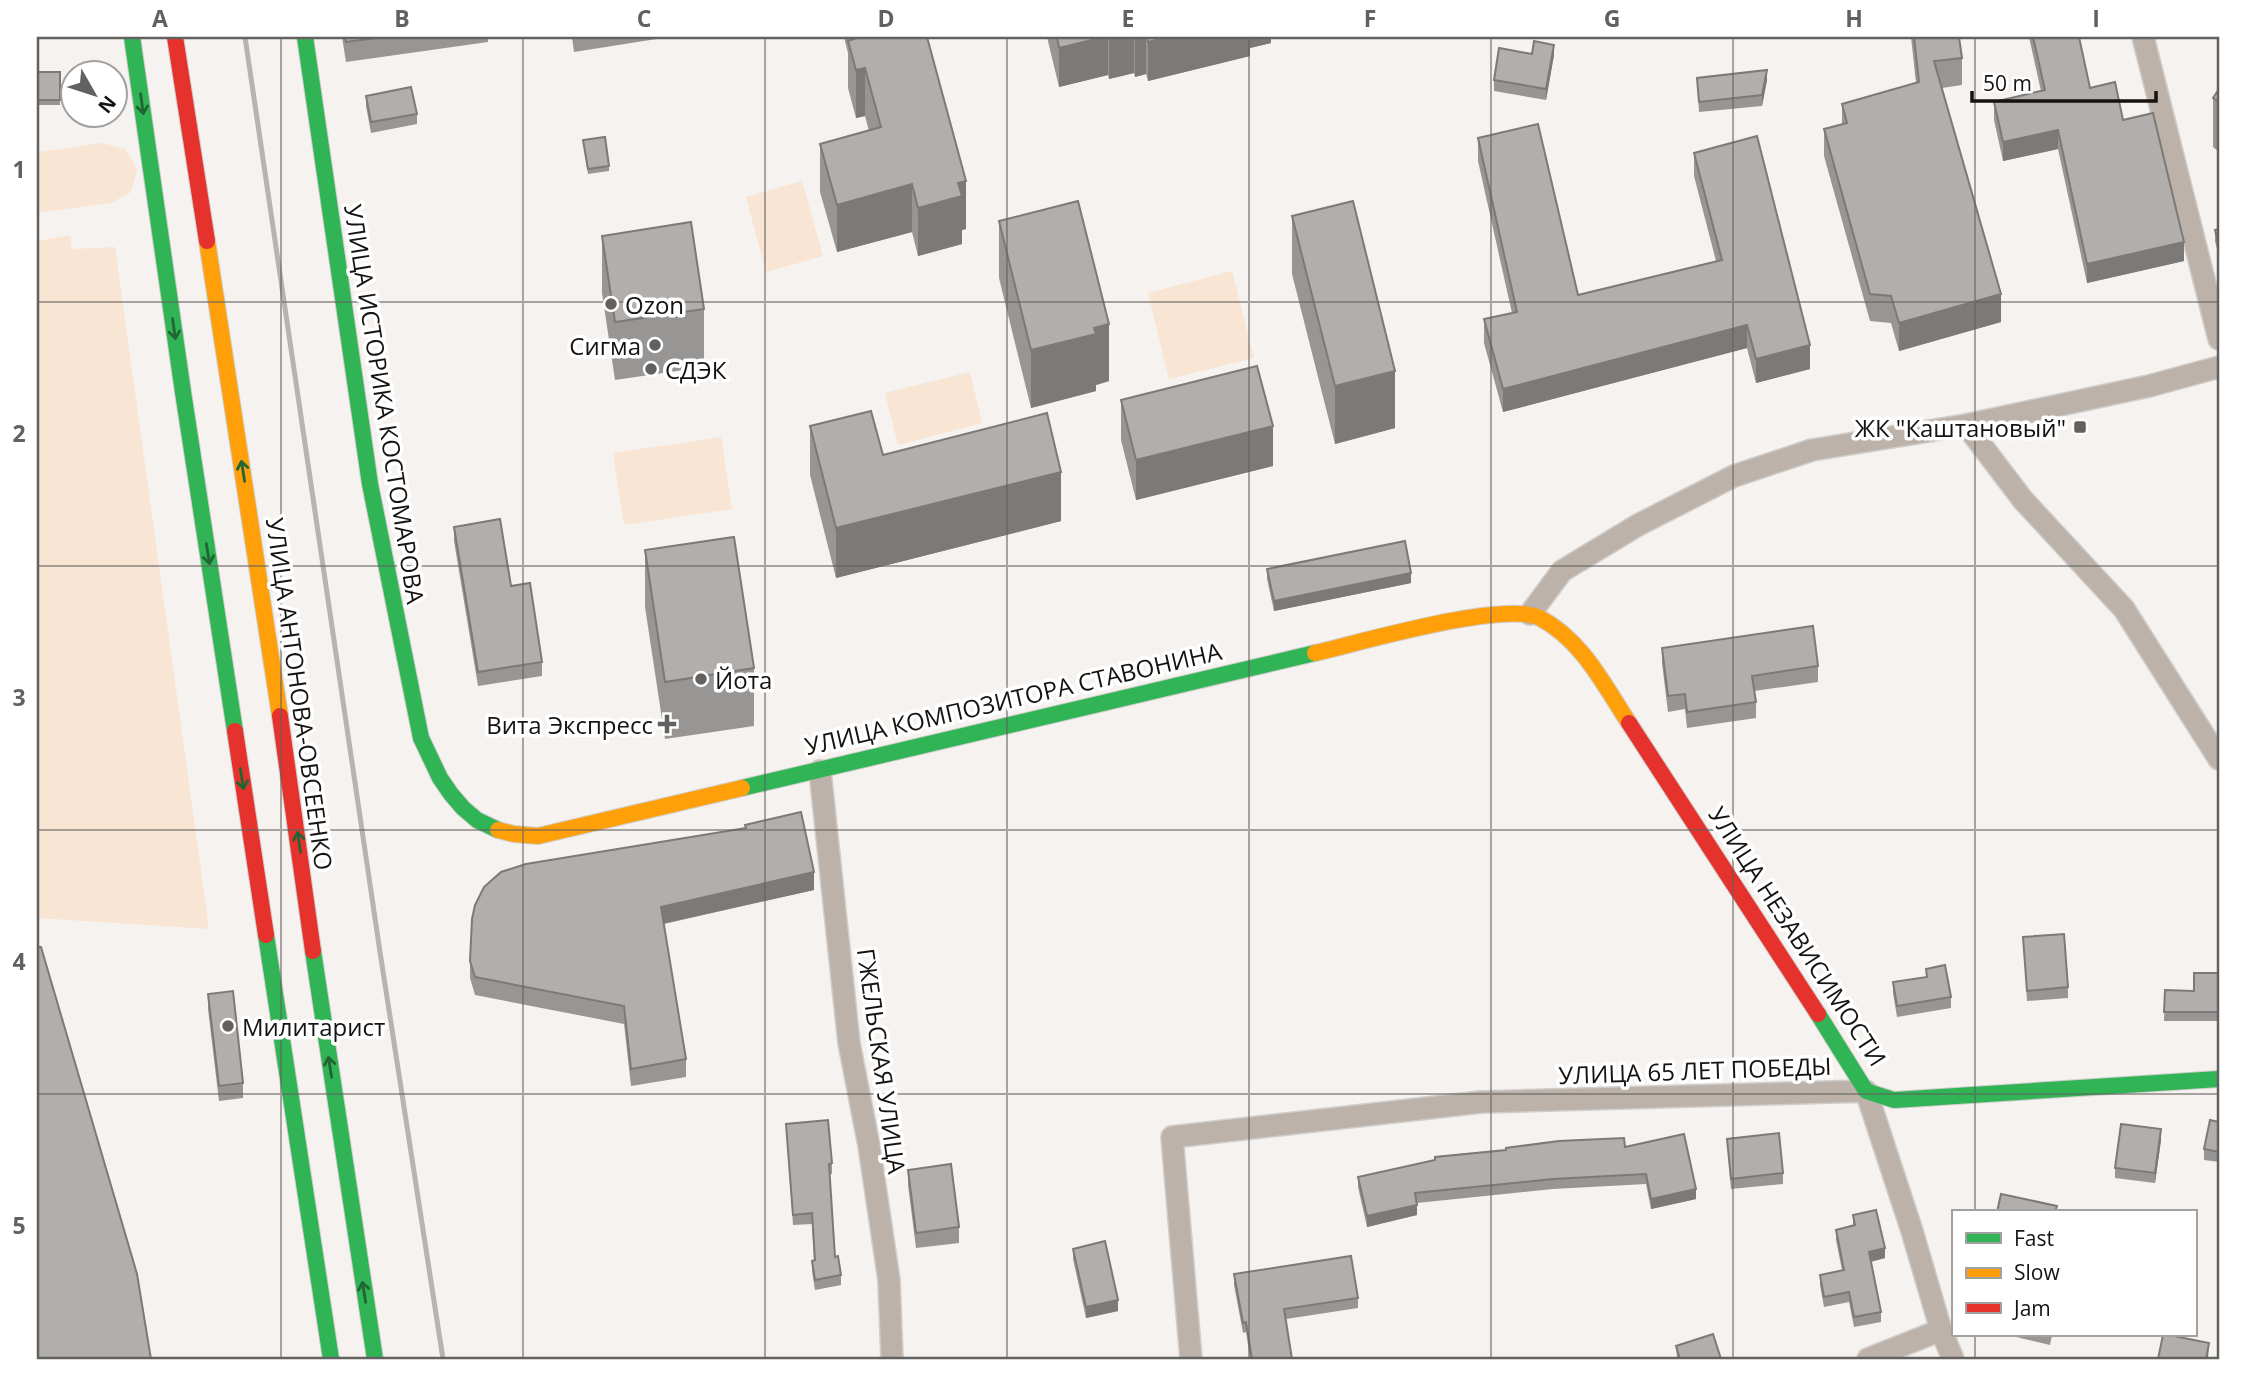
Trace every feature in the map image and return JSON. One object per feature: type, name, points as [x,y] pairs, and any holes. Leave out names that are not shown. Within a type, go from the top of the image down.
[{"type":"main road","points":[[132,37],[185,406],[331,1359]]},
{"type":"main road","name":"УЛИЦА АНТОНОВА-ОВСЕЕНКО","points":[[175,37],[269,633],[314,960],[374,1359]]},
{"type":"main road","name":"УЛИЦА ИСТОРИКА КОСТОМАРОВА","points":[[304,37],[370,484],[421,738],[436,774],[451,795],[476,820],[517,835],[538,836]]},
{"type":"main road","name":"УЛИЦА КОМПОЗИТОРА СТАВОНИНА","points":[[538,836],[1445,623],[1501,614]]},
{"type":"main road","name":"УЛИЦА НЕЗАВИСИМОСТИ","points":[[1501,614],[1530,614],[1562,632],[1583,653],[1866,1091]]},
{"type":"main road","name":"УЛИЦА 65 ЛЕТ ПОБЕДЫ","points":[[1866,1091],[1894,1100],[2219,1079]]},
{"type":"street","points":[[2143,37],[2219,339]]},
{"type":"street","points":[[1530,614],[1562,571],[1639,525],[1734,476],[1812,450],[1966,425],[2149,386],[2219,367]]},
{"type":"street","points":[[1966,425],[2023,500],[2124,609],[2219,759]]},
{"type":"street","name":"ГЖЕЛЬСКАЯ УЛИЦА","points":[[820,771],[849,1043],[869,1146],[889,1280],[892,1359]]},
{"type":"street","name":"УЛИЦА 65 ЛЕТ ПОБЕДЫ","points":[[1191,1359],[1172,1137],[1481,1102],[1866,1091]]},
{"type":"street","name":"УЛИЦА НЕЗАВИСИМОСТИ","points":[[1866,1091],[1941,1330],[1953,1359]]},
{"type":"street","points":[[1868,1359],[1941,1330]]},
{"type":"shaded area","points":[[102,143],[125,149],[137,169],[131,192],[111,203],[37,213],[37,152]]},
{"type":"shaded area","points":[[802,181],[823,256],[766,272],[746,197]]},
{"type":"shaded area","points":[[70,235],[72,249],[115,247],[209,929],[37,918],[37,241]]},
{"type":"shaded area","points":[[1232,271],[1254,358],[1169,379],[1148,293]]},
{"type":"shaded area","points":[[970,372],[982,423],[898,445],[885,393]]},
{"type":"shaded area","points":[[721,437],[732,509],[624,525],[613,453]]},
{"type":"building","points":[[345,37],[385,37],[346,42]]},
{"type":"building","points":[[857,37],[927,37],[966,181],[958,183],[962,196],[918,208],[912,184],[837,205],[820,144],[881,127],[865,68],[856,70],[848,41]]},
{"type":"building","points":[[1057,37],[1104,37],[1059,48]]},
{"type":"building","points":[[1147,37],[1169,37],[1148,42]]},
{"type":"building","points":[[1914,37],[1959,37],[1962,58],[1934,61],[2001,294],[1899,323],[1891,296],[1870,294],[1824,129],[1847,123],[1842,104],[1919,82]]},
{"type":"building","points":[[2033,37],[2079,37],[2090,88],[2115,82],[2123,120],[2153,113],[2184,242],[2087,264],[2058,130],[2003,142],[1994,102],[2045,90]]},
{"type":"building","points":[[1534,41],[1554,45],[1546,89],[1494,80],[1499,48],[1532,54]]},
{"type":"building","points":[[1767,70],[1762,95],[1699,102],[1697,78]]},
{"type":"building","points":[[37,72],[60,72],[60,100],[37,100]]},
{"type":"building","points":[[411,87],[417,114],[371,122],[366,96]]},
{"type":"building","points":[[2219,89],[2219,102],[2213,98]]},
{"type":"building","points":[[1538,124],[1578,295],[1722,260],[1694,153],[1757,136],[1810,345],[1756,359],[1747,325],[1503,389],[1484,319],[1517,312],[1478,138]]},
{"type":"building","points":[[605,137],[609,166],[588,169],[583,140]]},
{"type":"building","points":[[1078,201],[1109,324],[1094,328],[1096,334],[1031,350],[999,221]]},
{"type":"building","points":[[1353,201],[1395,371],[1335,386],[1292,216]]},
{"type":"building","points":[[691,222],[704,309],[615,322],[602,236]]},
{"type":"building","points":[[2219,229],[2219,247],[2215,230]]},
{"type":"building","points":[[1257,366],[1273,426],[1136,460],[1121,400]]},
{"type":"building","points":[[871,411],[883,455],[1047,413],[1061,472],[836,528],[810,426]]},
{"type":"building","points":[[500,519],[511,586],[530,583],[542,662],[478,672],[454,527]]},
{"type":"building","points":[[734,537],[754,668],[665,682],[645,550]]},
{"type":"building","points":[[1405,541],[1411,573],[1274,601],[1267,569]]},
{"type":"building","points":[[1813,626],[1818,666],[1752,676],[1756,702],[1687,712],[1685,694],[1668,696],[1662,648]]},
{"type":"building","points":[[801,812],[814,872],[661,907],[686,1059],[631,1069],[624,1006],[475,977],[470,961],[475,905],[484,887],[501,872],[526,864],[746,828],[745,825]]},
{"type":"building","points":[[2064,934],[2068,987],[2027,991],[2023,937]]},
{"type":"building","points":[[37,947],[41,947],[137,1274],[151,1359],[37,1359]]},
{"type":"building","points":[[1945,965],[1951,997],[1897,1006],[1893,982],[1927,977],[1926,969]]},
{"type":"building","points":[[2194,973],[2219,973],[2219,1012],[2164,1012],[2165,990],[2194,991]]},
{"type":"building","points":[[233,991],[243,1083],[219,1086],[208,994]]},
{"type":"building","points":[[828,1120],[835,1257],[838,1256],[841,1275],[815,1280],[812,1261],[815,1260],[812,1213],[793,1215],[786,1124]]},
{"type":"building","points":[[2210,1120],[2219,1122],[2219,1152],[2204,1149]]},
{"type":"building","points":[[2121,1124],[2161,1129],[2155,1173],[2115,1168]]},
{"type":"building","points":[[1779,1133],[1783,1173],[1731,1179],[1727,1139]]},
{"type":"building","points":[[1684,1134],[1696,1189],[1651,1199],[1646,1174],[1553,1179],[1415,1193],[1417,1205],[1367,1216],[1358,1177],[1435,1160],[1435,1157],[1506,1150],[1559,1141],[1624,1138],[1625,1147]]},
{"type":"building","points":[[951,1164],[959,1227],[916,1233],[908,1170]]},
{"type":"building","points":[[2001,1194],[2057,1206],[2056,1210],[1997,1210]]},
{"type":"building","points":[[1876,1210],[1885,1248],[1869,1252],[1881,1312],[1854,1317],[1849,1292],[1824,1297],[1820,1275],[1844,1270],[1836,1230],[1855,1225],[1853,1215]]},
{"type":"building","points":[[1105,1241],[1118,1300],[1086,1307],[1073,1249]]},
{"type":"building","points":[[1351,1256],[1358,1298],[1284,1309],[1292,1359],[1252,1359],[1234,1274]]},
{"type":"building","points":[[1713,1334],[1721,1359],[1680,1359],[1676,1346]]},
{"type":"building","points":[[2163,1336],[2209,1343],[2206,1359],[2158,1359]]},
{"type":"railway","points":[[245,37],[443,1359]]},
{"type":"traffic: fast","points":[[132,37],[235,731]]},
{"type":"traffic: fast","points":[[305,37],[370,484],[421,738],[440,778],[451,794],[477,820],[498,830]]},
{"type":"traffic: fast","points":[[742,788],[1315,653]]},
{"type":"traffic: fast","points":[[266,935],[331,1359]]},
{"type":"traffic: fast","points":[[313,951],[375,1359]]},
{"type":"traffic: fast","points":[[1818,1014],[1866,1091],[1894,1100],[2219,1079]]},
{"type":"traffic: slow","points":[[207,241],[280,716]]},
{"type":"traffic: slow","points":[[1315,653],[1431,625],[1496,614],[1522,614],[1540,618],[1555,627],[1580,651],[1629,723]]},
{"type":"traffic: slow","points":[[498,830],[538,836],[742,788]]},
{"type":"traffic: jam","points":[[175,37],[207,241]]},
{"type":"traffic: jam","points":[[280,716],[313,951]]},
{"type":"traffic: jam","points":[[1629,723],[1818,1014]]},
{"type":"traffic: jam","points":[[235,731],[266,935]]},
{"type":"place","name":"Ozon","points":[[611,304]]},
{"type":"place","name":"Сигма","points":[[655,345]]},
{"type":"place","name":"СДЭК","points":[[651,369]]},
{"type":"place","name":"ЖК \"Каштановый\"","points":[[2080,427]]},
{"type":"place","name":"Йота","points":[[701,679]]},
{"type":"place","name":"Вита Экспресс","points":[[667,724]]},
{"type":"place","name":"Милитарист","points":[[228,1026]]}]
